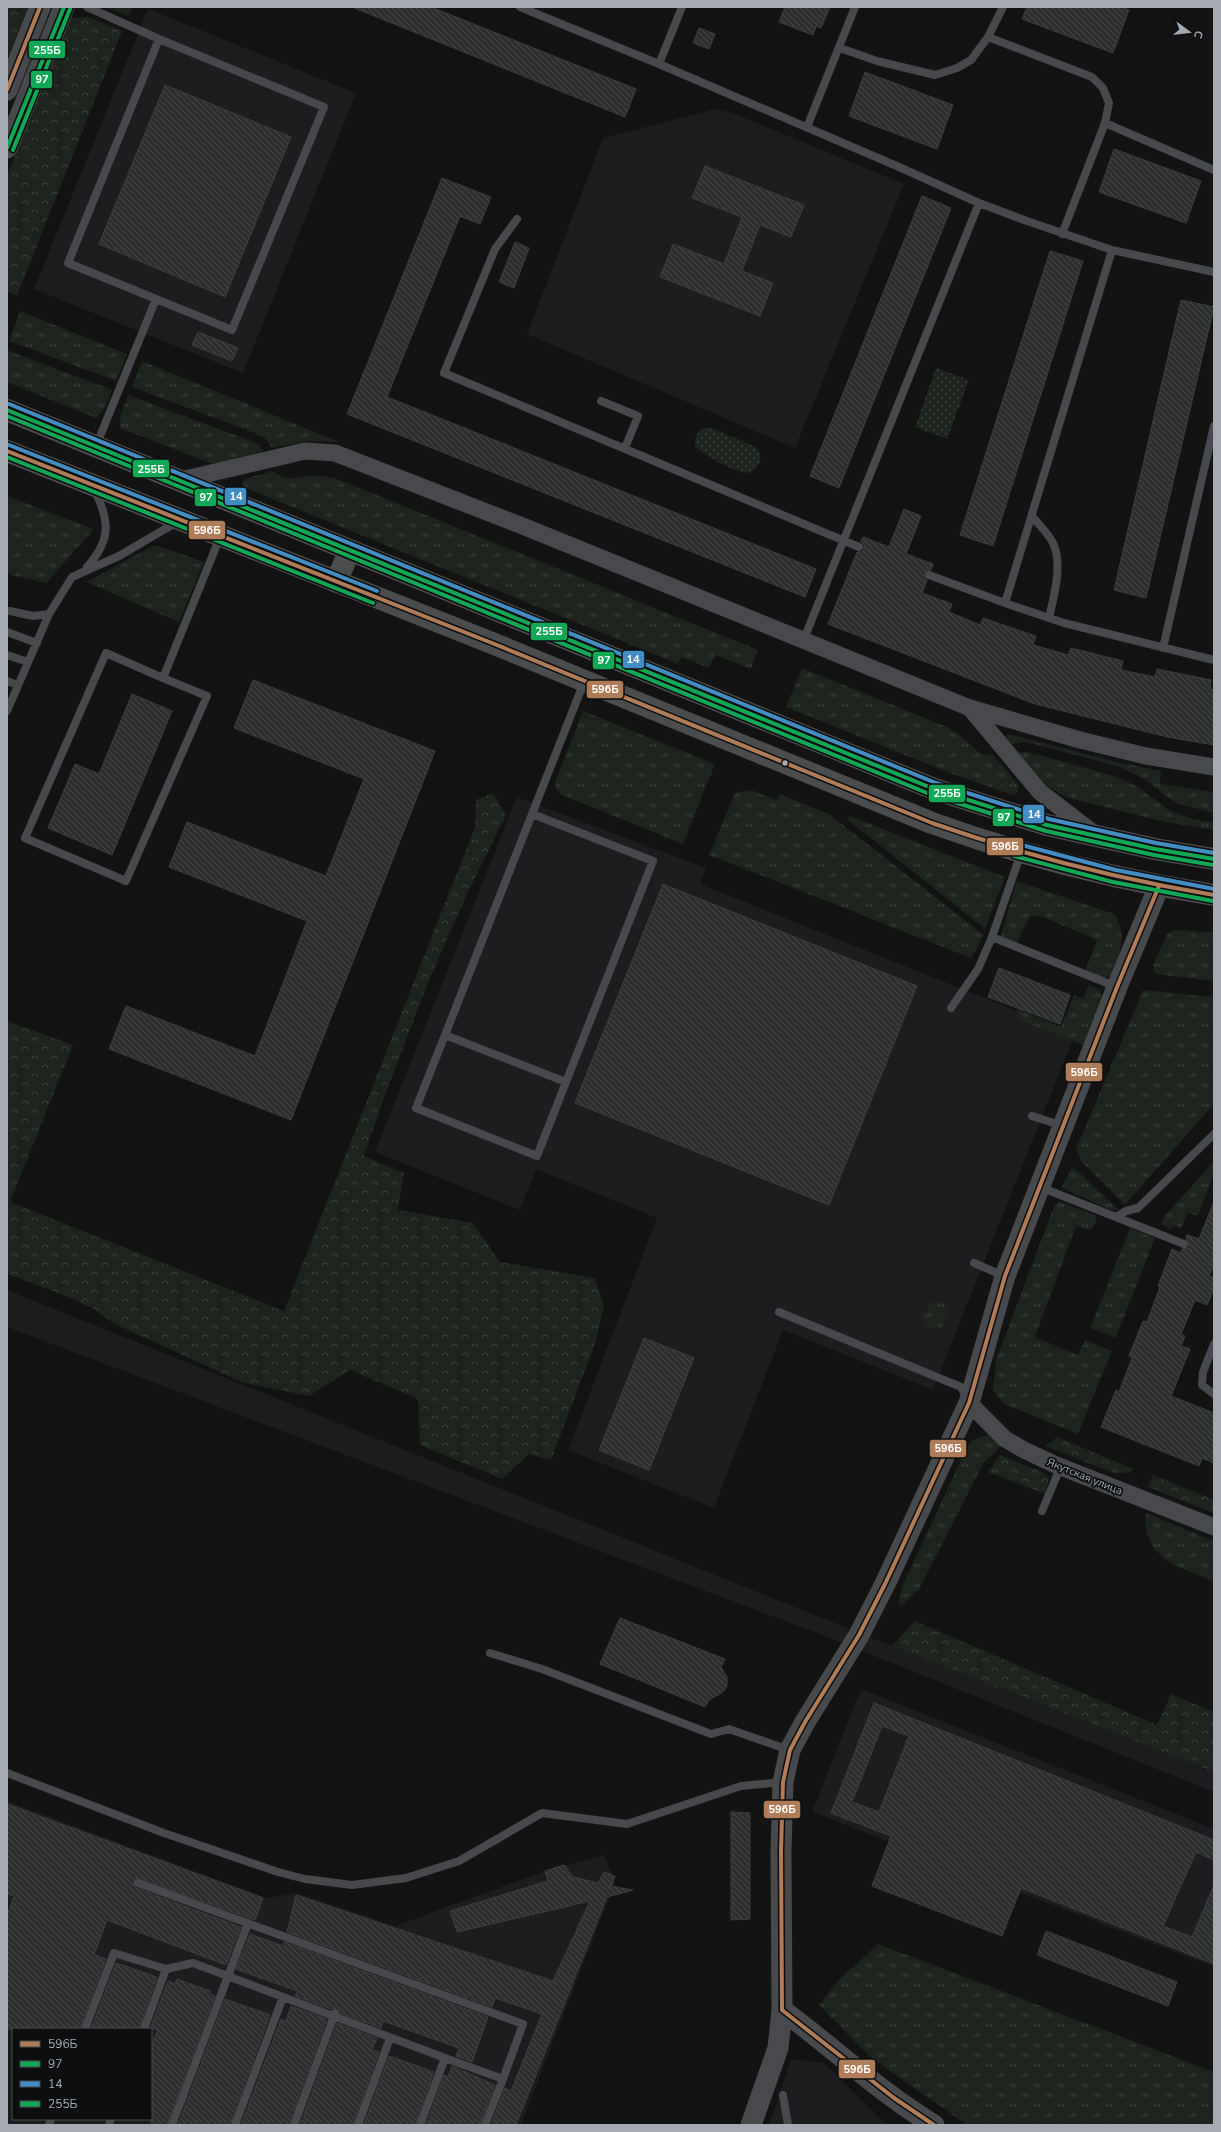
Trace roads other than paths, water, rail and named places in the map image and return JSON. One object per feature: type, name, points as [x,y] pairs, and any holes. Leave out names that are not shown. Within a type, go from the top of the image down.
[{"type":"main road","points":[[7,410],[934,789],[1047,825],[1155,849],[1214,859]]},
{"type":"main road","points":[[7,451],[336,582],[903,812],[982,840],[1087,870],[1160,886],[1214,895]]},
{"type":"main road","points":[[336,582],[350,550]]},
{"type":"street","points":[[7,90],[40,7]]},
{"type":"street","points":[[9,139],[64,7]]},
{"type":"street","points":[[181,480],[305,452],[335,453],[804,639],[970,708],[1080,740],[1146,756],[1214,767]]},
{"type":"street","points":[[970,708],[1040,792],[1096,835]]},
{"type":"street","points":[[751,2125],[778,2048],[782,2010],[781,1851],[783,1782],[790,1750],[805,1722],[858,1635],[885,1584],[969,1402],[1005,1276],[1116,988],[1160,886]]},
{"type":"street","name":"Якутская улица","points":[[969,1402],[1005,1439],[1061,1466],[1214,1527]]},
{"type":"street","points":[[782,2010],[813,2032],[864,2077],[934,2125]]},
{"type":"lane","points":[[87,7],[159,39],[324,106],[232,330],[68,263],[159,39]]},
{"type":"lane","points":[[520,7],[807,127],[979,203],[1062,234],[1112,250],[1214,272]]},
{"type":"lane","points":[[659,64],[682,7]]},
{"type":"lane","points":[[807,127],[840,48],[855,7]]},
{"type":"lane","points":[[840,48],[877,61],[935,75],[957,68],[971,60],[988,37],[1003,7]]},
{"type":"lane","points":[[988,37],[1092,77],[1103,88],[1109,103],[1105,123],[1062,234]]},
{"type":"lane","points":[[1105,123],[1214,170]]},
{"type":"lane","points":[[804,639],[979,203]]},
{"type":"lane","points":[[517,219],[495,249],[444,373],[859,547]]},
{"type":"lane","points":[[1005,604],[1112,250]]},
{"type":"lane","points":[[96,446],[156,299]]},
{"type":"lane","points":[[601,401],[638,416],[625,448]]},
{"type":"lane","points":[[1164,648],[1214,426]]},
{"type":"lane","points":[[86,570],[97,556],[105,541],[106,527],[102,507],[92,485]]},
{"type":"lane","points":[[1032,516],[1052,542],[1056,552],[1057,564],[1049,618]]},
{"type":"lane","points":[[7,711],[49,614],[72,577],[119,556],[179,520]]},
{"type":"lane","points":[[163,678],[220,537]]},
{"type":"lane","points":[[929,575],[1005,604],[1049,618],[1214,660]]},
{"type":"lane","points":[[10,611],[33,616],[49,614]]},
{"type":"lane","points":[[7,632],[37,643]]},
{"type":"lane","points":[[106,653],[163,678],[207,696],[126,881],[25,838],[106,653]]},
{"type":"lane","points":[[7,655],[28,662]]},
{"type":"lane","points":[[7,681],[18,685]]},
{"type":"lane","points":[[532,814],[653,861],[537,1156],[416,1108],[584,682]]},
{"type":"lane","points":[[951,1008],[978,969],[992,937],[1022,852]]},
{"type":"lane","points":[[992,937],[1116,988]]},
{"type":"lane","points":[[445,1035],[566,1082]]},
{"type":"lane","points":[[1032,1116],[1063,1127]]},
{"type":"lane","points":[[1116,1217],[1126,1210],[1138,1208],[1214,1134]]},
{"type":"lane","points":[[1040,1188],[1184,1244]]},
{"type":"lane","points":[[974,1263],[1005,1276]]},
{"type":"lane","points":[[779,1312],[961,1387],[969,1402]]},
{"type":"lane","points":[[1214,1344],[1203,1372],[1202,1385],[1214,1394]]},
{"type":"lane","points":[[1042,1511],[1061,1466]]},
{"type":"lane","points":[[490,1653],[542,1669],[711,1734],[729,1729],[790,1750]]},
{"type":"lane","points":[[7,1773],[164,1833],[278,1872],[306,1879],[352,1885],[406,1878],[459,1860],[542,1813],[627,1824],[741,1786],[783,1782]]},
{"type":"lane","points":[[138,1882],[523,2024],[485,2125]]},
{"type":"lane","points":[[172,2125],[248,1923]]},
{"type":"lane","points":[[85,2028],[114,1953],[166,1969],[193,1962],[283,1997],[335,2015],[390,2038],[503,2079]]},
{"type":"lane","points":[[144,2028],[166,1969]]},
{"type":"lane","points":[[235,2125],[283,1997]]},
{"type":"lane","points":[[294,2125],[335,2015]]},
{"type":"lane","points":[[358,2125],[390,2038]]},
{"type":"lane","points":[[420,2125],[445,2058]]},
{"type":"lane","points":[[783,2095],[788,2125]]}]
